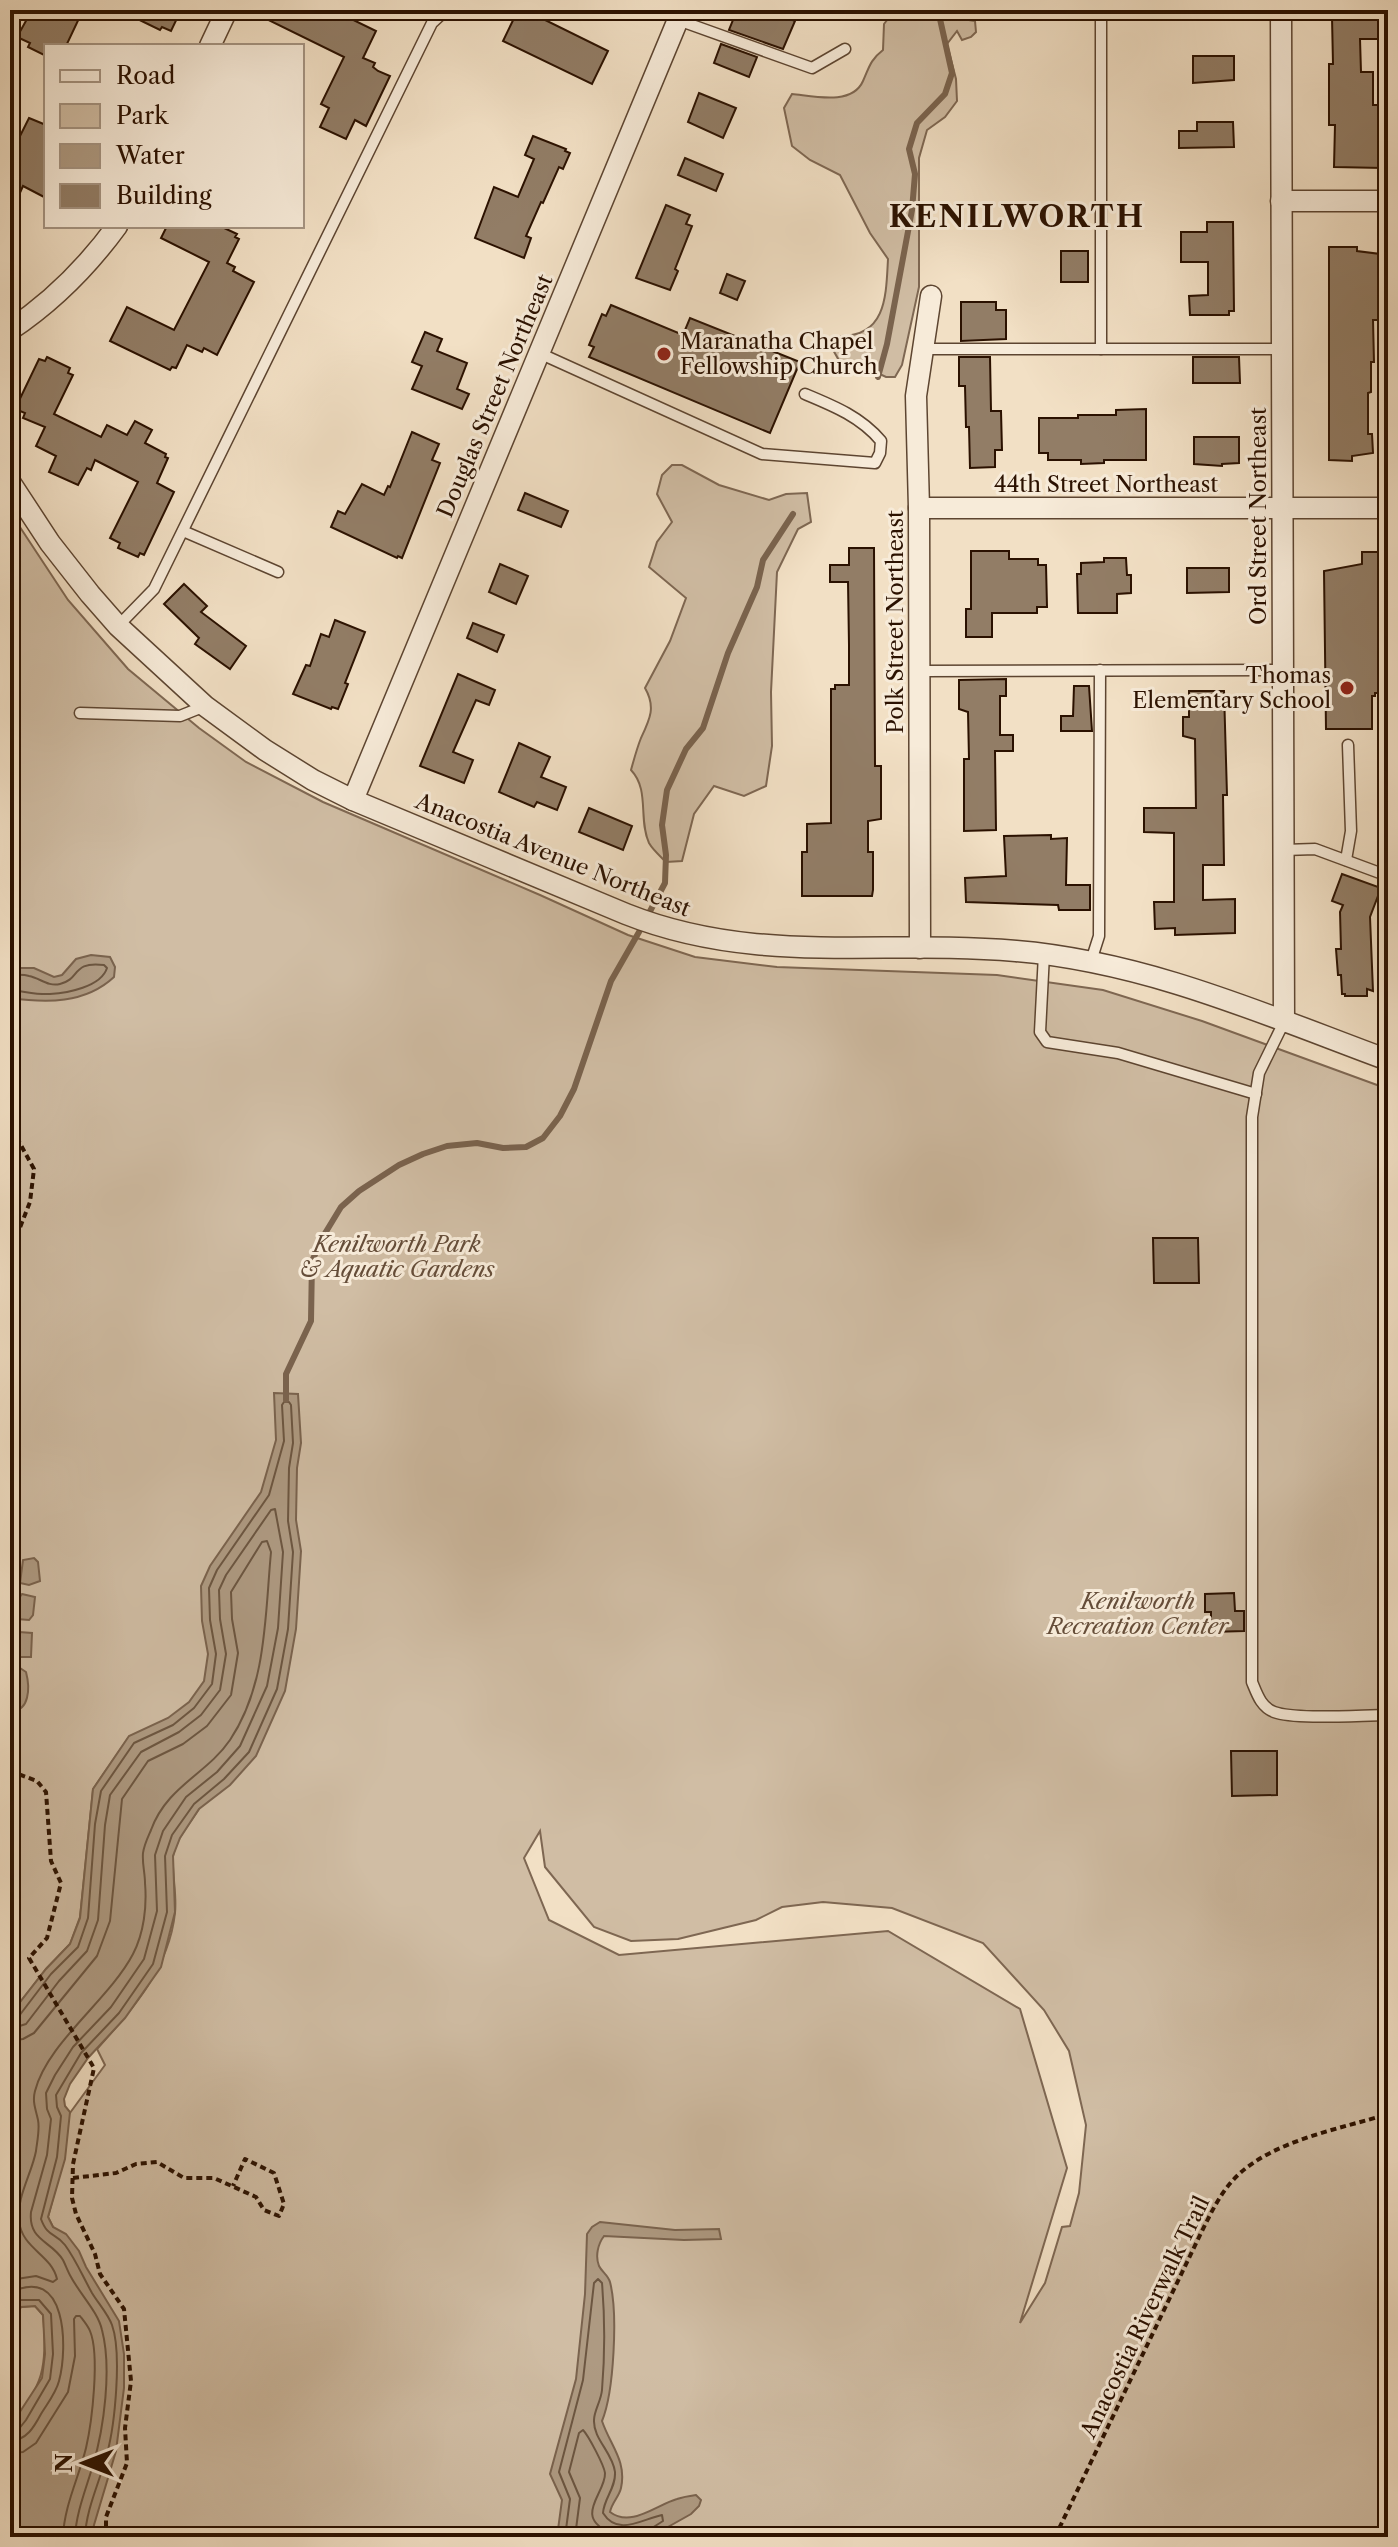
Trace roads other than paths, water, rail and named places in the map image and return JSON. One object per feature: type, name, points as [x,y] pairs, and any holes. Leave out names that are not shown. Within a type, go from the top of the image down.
[{"type":"street","points":[[211,44],[227,10]]},
{"type":"street","name":"Ord Street Northeast","points":[[1281,10],[1284,1022]]},
{"type":"street","name":"Douglas Street Northeast","points":[[353,800],[680,15]]},
{"type":"street","points":[[1281,201],[1388,201]]},
{"type":"street","points":[[10,330],[47,303],[70,281],[115,228]]},
{"type":"street","name":"Polk Street Northeast","points":[[920,948],[916,396],[931,296]]},
{"type":"street","name":"Anacostia Avenue Northeast","points":[[10,482],[50,543],[118,626],[205,706],[281,761],[353,800],[656,926],[707,939],[761,945],[979,948],[1091,961],[1205,991],[1388,1060]]},
{"type":"street","name":"44th Street Northeast","points":[[919,508],[1388,508]]},
{"type":"lane","points":[[10,20],[15,10]]},
{"type":"lane","points":[[118,626],[154,589],[432,23],[446,10]]},
{"type":"lane","points":[[1101,10],[1101,349]]},
{"type":"lane","points":[[680,15],[812,68],[845,49]]},
{"type":"lane","points":[[923,349],[1281,349]]},
{"type":"lane","points":[[539,353],[762,454],[875,463],[881,441],[873,432],[846,411],[805,394]]},
{"type":"lane","points":[[183,531],[278,572]]},
{"type":"lane","points":[[1091,961],[1099,936],[1100,670]]},
{"type":"lane","points":[[920,671],[1283,670]]},
{"type":"lane","points":[[80,713],[180,716],[205,706]]},
{"type":"lane","points":[[1346,860],[1351,831],[1348,745]]},
{"type":"lane","points":[[1284,850],[1315,849],[1388,876]]},
{"type":"lane","points":[[1044,954],[1040,1032],[1047,1042],[1118,1053],[1256,1094]]},
{"type":"lane","points":[[1284,1022],[1259,1073],[1252,1117],[1252,1682],[1259,1700],[1272,1712],[1293,1715],[1388,1715]]},
{"type":"water","points":[[91,955],[110,957],[115,967],[114,977],[103,986],[65,1000],[10,998],[10,968],[34,968],[54,977],[62,975],[76,959]]},
{"type":"water","points":[[274,1393],[298,1394],[301,1443],[297,1468],[296,1520],[301,1551],[296,1629],[285,1691],[256,1756],[230,1785],[199,1809],[180,1838],[173,1856],[175,1912],[161,1967],[125,2018],[88,2058],[64,2099],[70,2112],[65,2159],[48,2217],[53,2227],[66,2234],[79,2251],[119,2321],[124,2354],[124,2388],[116,2451],[92,2537],[10,2537],[10,2427],[42,2378],[45,2354],[43,2315],[35,2306],[21,2307],[10,2324],[10,2015],[70,1944],[80,1918],[93,1789],[129,1736],[168,1718],[189,1702],[204,1681],[208,1654],[202,1621],[201,1586],[210,1566],[261,1492],[276,1440]]},
{"type":"water","points":[[34,1558],[38,1562],[40,1581],[29,1585],[20,1583],[23,1560]]},
{"type":"water","points":[[22,1594],[35,1597],[33,1615],[29,1620],[17,1619],[17,1601]]},
{"type":"water","points":[[32,1633],[31,1657],[17,1657],[14,1653],[15,1634]]},
{"type":"water","points":[[20,1668],[26,1672],[27,1698],[22,1707],[10,1710],[10,1671]]},
{"type":"water","points":[[600,2222],[675,2230],[719,2229],[721,2239],[604,2236],[598,2250],[599,2266],[610,2282],[614,2313],[612,2372],[602,2421],[622,2470],[620,2491],[610,2512],[626,2518],[682,2498],[696,2495],[701,2500],[691,2514],[650,2537],[557,2537],[562,2500],[550,2474],[576,2379],[585,2294],[587,2234]]},
{"type":"waterway","points":[[878,377],[912,210],[915,174],[909,149],[917,123],[945,94],[952,73],[938,10]]},
{"type":"waterway","points":[[648,915],[665,883],[666,855],[662,825],[667,790],[686,749],[703,728],[728,653],[757,587],[763,560],[793,514]]},
{"type":"waterway","points":[[286,1400],[286,1374],[311,1321],[312,1261],[341,1207],[359,1191],[399,1165],[423,1154],[447,1146],[477,1143],[503,1148],[526,1147],[543,1138],[560,1116],[574,1089],[611,981],[643,925]]},
{"type":"place","name":"Maranatha Chapel Fellowship Church","points":[[664,354]]},
{"type":"place","name":"Thomas Elementary School","points":[[1347,688]]},
{"type":"district","name":"KENILWORTH","points":[[1017,216]]},
{"type":"park label","name":"Kenilworth Park & Aquatic Gardens","points":[[397,1256]]},
{"type":"park label","name":"Kenilworth Recreation Center","points":[[1138,1614]]}]
